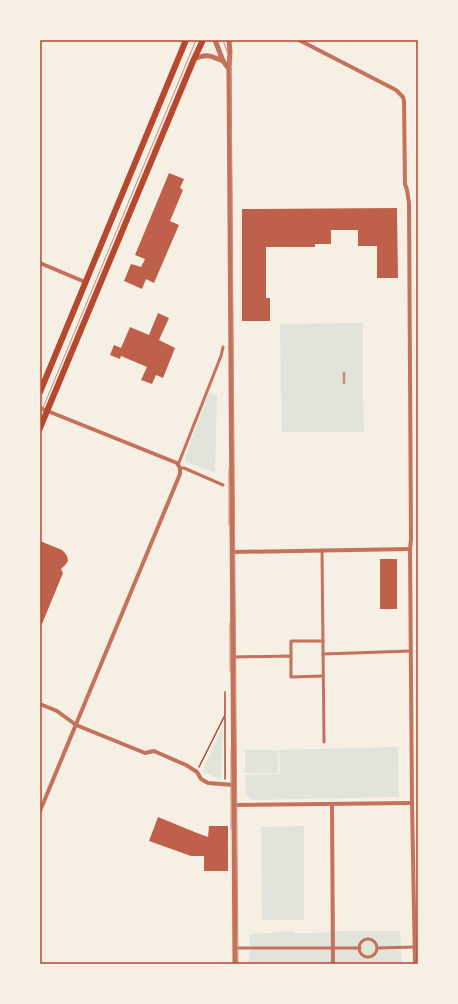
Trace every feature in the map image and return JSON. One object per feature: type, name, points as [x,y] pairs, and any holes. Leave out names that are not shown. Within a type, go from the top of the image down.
[{"type":"main road","points":[[40,392],[186,40]]},
{"type":"main road","points":[[40,428],[203,40]]},
{"type":"street","points":[[215,40],[223,61],[229,69]]},
{"type":"street","points":[[229,40],[235,964]]},
{"type":"street","points":[[299,40],[396,90],[403,97],[404,101],[405,184],[409,207],[412,804],[415,964]]},
{"type":"street","points":[[194,59],[206,55],[223,61]]},
{"type":"street","points":[[40,263],[85,282]]},
{"type":"street","points":[[40,811],[180,474],[179,467],[202,402],[221,356],[223,347]]},
{"type":"street","points":[[40,408],[177,463],[179,467],[223,485]]},
{"type":"street","points":[[232,552],[410,549]]},
{"type":"street","points":[[322,550],[324,742]]},
{"type":"street","points":[[323,641],[291,641],[291,677],[324,676]]},
{"type":"street","points":[[323,654],[411,651]]},
{"type":"street","points":[[233,657],[291,656]]},
{"type":"street","points":[[40,704],[57,711],[76,724],[145,753],[154,751],[186,765],[197,772],[201,779],[208,783],[234,785]]},
{"type":"street","points":[[332,804],[333,964]]},
{"type":"street","points":[[234,806],[412,804]]},
{"type":"street","points":[[368,939],[374,940],[377,948],[374,955],[368,957],[363,955],[360,951],[360,945],[363,940],[368,939]]},
{"type":"street","points":[[377,948],[415,947]]},
{"type":"street","points":[[235,948],[360,948]]},
{"type":"path","points":[[225,692],[225,785]]},
{"type":"path","points":[[197,772],[225,715]]},
{"type":"shaded area","points":[[363,323],[364,432],[282,432],[280,324]]},
{"type":"shaded area","points":[[209,393],[217,395],[215,471],[213,472],[186,462],[185,457]]},
{"type":"shaded area","points":[[223,724],[221,779],[202,772]]},
{"type":"shaded area","points":[[398,747],[399,797],[253,800],[246,792],[245,775],[280,774],[279,750]]},
{"type":"shaded area","points":[[245,750],[278,750],[278,773],[245,773]]},
{"type":"shaded area","points":[[304,826],[304,920],[262,920],[261,827]]},
{"type":"shaded area","points":[[294,931],[294,933],[317,933],[343,931],[400,931],[402,964],[248,964],[250,948],[249,934]]},
{"type":"building","points":[[169,173],[184,179],[180,188],[183,190],[170,221],[179,225],[154,283],[146,279],[142,289],[124,281],[131,264],[141,267],[145,259],[135,255]]},
{"type":"building","points":[[397,208],[398,278],[377,278],[377,246],[358,246],[358,230],[331,230],[331,244],[315,244],[315,247],[266,247],[266,298],[270,298],[270,321],[242,321],[242,209]]},
{"type":"building","points":[[158,313],[169,318],[159,340],[175,348],[163,378],[156,375],[152,384],[141,380],[147,367],[121,356],[120,359],[110,355],[114,345],[121,348],[130,327],[149,335]]},
{"type":"building","points":[[40,541],[62,550],[67,556],[68,561],[61,569],[63,573],[40,626]]},
{"type":"building","points":[[380,559],[397,559],[397,609],[380,609]]},
{"type":"building","points":[[158,817],[208,837],[209,826],[228,826],[228,871],[204,871],[204,856],[191,856],[149,841]]},
{"type":"tram line","points":[[40,415],[196,40]]},
{"type":"tram line","points":[[223,40],[230,60],[231,77],[238,964]]},
{"type":"tram line","points":[[229,469],[229,525]]},
{"type":"tram line","points":[[230,623],[230,671]]},
{"type":"tram line","points":[[231,749],[231,829]]},
{"type":"railway","points":[[416,40],[418,44]]},
{"type":"railway","points":[[344,373],[344,383]]}]
